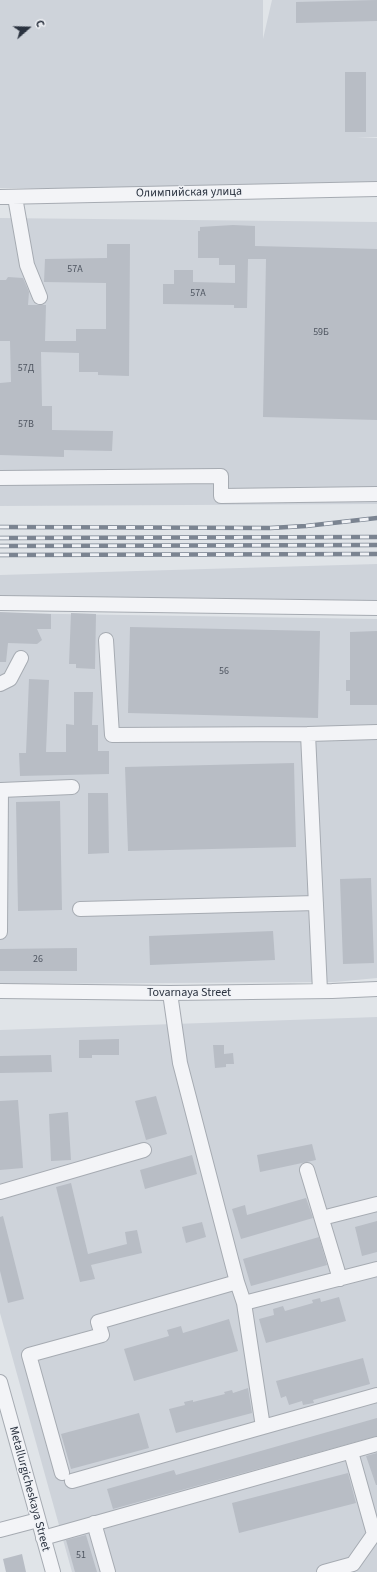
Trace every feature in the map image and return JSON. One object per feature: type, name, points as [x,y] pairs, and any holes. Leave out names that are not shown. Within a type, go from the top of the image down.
[{"type":"street","name":"Олимпийская улица","points":[[0,197],[377,189]]},
{"type":"street","points":[[15,197],[27,265],[40,297]]},
{"type":"street","points":[[0,478],[221,476],[220,496],[377,494]]},
{"type":"street","points":[[0,604],[377,608]]},
{"type":"street","points":[[106,640],[112,735],[308,734],[377,732]]},
{"type":"street","points":[[0,684],[10,679],[21,658]]},
{"type":"street","points":[[308,734],[320,991]]},
{"type":"street","points":[[0,932],[1,790],[72,787]]},
{"type":"street","points":[[80,909],[316,903]]},
{"type":"street","name":"Tovarnaya Street","points":[[0,992],[170,994],[320,991],[377,988]]},
{"type":"street","points":[[170,994],[180,1063],[237,1282],[244,1303],[263,1428]]},
{"type":"street","points":[[0,1192],[144,1150]]},
{"type":"street","points":[[307,1170],[340,1279]]},
{"type":"street","points":[[322,1218],[377,1204]]},
{"type":"street","points":[[244,1303],[340,1279],[377,1268]]},
{"type":"street","points":[[237,1282],[98,1322],[102,1335],[29,1355],[67,1477],[263,1428],[377,1395]]},
{"type":"street","name":"Metallurgicheskaya Street","points":[[0,1382],[53,1572]]},
{"type":"street","points":[[43,1538],[377,1444]]},
{"type":"street","points":[[324,1572],[353,1564],[374,1534],[351,1452]]},
{"type":"street","points":[[0,1530],[38,1520]]},
{"type":"street","points":[[94,1523],[108,1572]]},
{"type":"shaded area","points":[[0,0],[263,0],[263,39],[272,0],[377,0],[377,137],[357,137],[377,138],[377,189],[0,188]]},
{"type":"shaded area","points":[[0,218],[377,222],[377,504],[0,506]]},
{"type":"shaded area","points":[[377,564],[377,608],[205,609],[0,595],[0,575]]},
{"type":"shaded area","points":[[0,613],[377,619],[377,978],[335,982],[0,984]]},
{"type":"shaded area","points":[[377,1017],[377,1572],[72,1572],[0,1313],[0,1030]]},
{"type":"building","points":[[377,0],[377,21],[296,23],[296,2]]},
{"type":"building","points":[[345,72],[366,72],[366,132],[345,132]]},
{"type":"building","points":[[233,225],[255,226],[255,246],[377,249],[377,420],[263,417],[266,259],[248,259],[247,308],[234,308],[234,305],[163,304],[163,284],[174,284],[174,270],[193,270],[193,282],[235,283],[235,265],[219,265],[219,258],[198,258],[198,231],[200,231],[200,227]]},
{"type":"building","points":[[107,244],[130,244],[129,376],[98,375],[98,372],[79,372],[79,353],[41,352],[42,406],[52,406],[52,430],[113,431],[112,451],[64,450],[64,457],[0,455],[0,383],[11,382],[10,341],[0,341],[0,280],[6,280],[8,277],[23,278],[29,292],[28,305],[46,305],[45,341],[76,341],[76,329],[106,329],[106,283],[44,282],[45,259],[107,258]]},
{"type":"building","points":[[0,612],[51,614],[51,629],[37,629],[42,640],[37,644],[8,643],[6,662],[0,662]]},
{"type":"building","points":[[71,613],[96,614],[95,669],[76,668],[76,664],[69,664]]},
{"type":"building","points":[[130,627],[320,631],[318,718],[128,713]]},
{"type":"building","points":[[377,631],[377,705],[350,705],[350,691],[346,691],[346,680],[350,680],[350,632]]},
{"type":"building","points":[[29,679],[49,680],[46,752],[66,752],[66,724],[74,725],[74,692],[93,692],[92,725],[98,725],[98,751],[109,751],[109,774],[20,776],[19,753],[26,753]]},
{"type":"building","points":[[294,763],[296,847],[128,851],[125,767]]},
{"type":"building","points":[[88,793],[108,793],[109,853],[88,854]]},
{"type":"building","points":[[60,801],[62,910],[18,911],[16,802]]},
{"type":"building","points":[[371,878],[374,963],[343,964],[340,879]]},
{"type":"building","points":[[273,931],[275,960],[150,965],[149,936]]},
{"type":"building","points":[[77,948],[77,971],[0,971],[0,949]]},
{"type":"building","points":[[119,1039],[119,1055],[92,1055],[92,1058],[79,1058],[79,1040]]},
{"type":"building","points":[[213,1045],[224,1045],[224,1054],[233,1053],[234,1064],[226,1064],[226,1067],[215,1068]]},
{"type":"building","points":[[51,1055],[52,1072],[0,1073],[0,1056]]},
{"type":"building","points":[[156,1096],[167,1134],[146,1140],[135,1101]]},
{"type":"building","points":[[18,1100],[23,1168],[0,1170],[0,1101]]},
{"type":"building","points":[[68,1112],[71,1160],[51,1161],[49,1114]]},
{"type":"building","points":[[312,1144],[316,1160],[260,1172],[257,1155]]},
{"type":"building","points":[[192,1155],[197,1174],[145,1189],[140,1170]]},
{"type":"building","points":[[71,1183],[88,1254],[127,1244],[125,1232],[137,1230],[142,1253],[91,1265],[95,1279],[80,1282],[56,1187]]},
{"type":"building","points":[[306,1198],[313,1218],[241,1239],[232,1209],[245,1205],[247,1215]]},
{"type":"building","points":[[3,1216],[24,1299],[8,1303],[0,1271],[0,1217]]},
{"type":"building","points":[[377,1221],[377,1252],[362,1256],[355,1227]]},
{"type":"building","points":[[202,1222],[206,1237],[186,1243],[182,1227]]},
{"type":"building","points":[[319,1237],[327,1265],[251,1286],[243,1259]]},
{"type":"building","points":[[339,1297],[346,1321],[266,1343],[259,1319],[274,1315],[273,1309],[283,1306],[285,1311],[313,1303],[312,1300],[320,1298],[321,1302]]},
{"type":"building","points":[[229,1319],[238,1351],[134,1381],[124,1349],[169,1336],[167,1330],[181,1326],[183,1333]]},
{"type":"building","points":[[363,1358],[370,1384],[313,1400],[314,1403],[303,1405],[302,1401],[289,1405],[286,1396],[281,1398],[276,1381]]},
{"type":"building","points":[[248,1388],[252,1413],[176,1433],[169,1409],[185,1405],[184,1402],[193,1400],[193,1402],[225,1394],[224,1392],[232,1390],[233,1393]]},
{"type":"building","points":[[139,1413],[149,1448],[71,1469],[61,1434]]},
{"type":"building","points":[[377,1418],[377,1436],[113,1509],[107,1489],[174,1470],[176,1475]]},
{"type":"building","points":[[377,1453],[377,1485],[376,1485],[366,1456]]},
{"type":"building","points":[[348,1473],[356,1503],[239,1533],[232,1503]]},
{"type":"building","points":[[86,1535],[97,1572],[75,1572],[66,1540]]},
{"type":"building","points":[[22,1554],[26,1572],[6,1572],[3,1559]]},
{"type":"railway","points":[[0,527],[270,528],[306,526],[377,518]]},
{"type":"railway","points":[[0,538],[377,537]]},
{"type":"railway","points":[[0,546],[377,545]]},
{"type":"railway","points":[[0,555],[377,554]]}]
